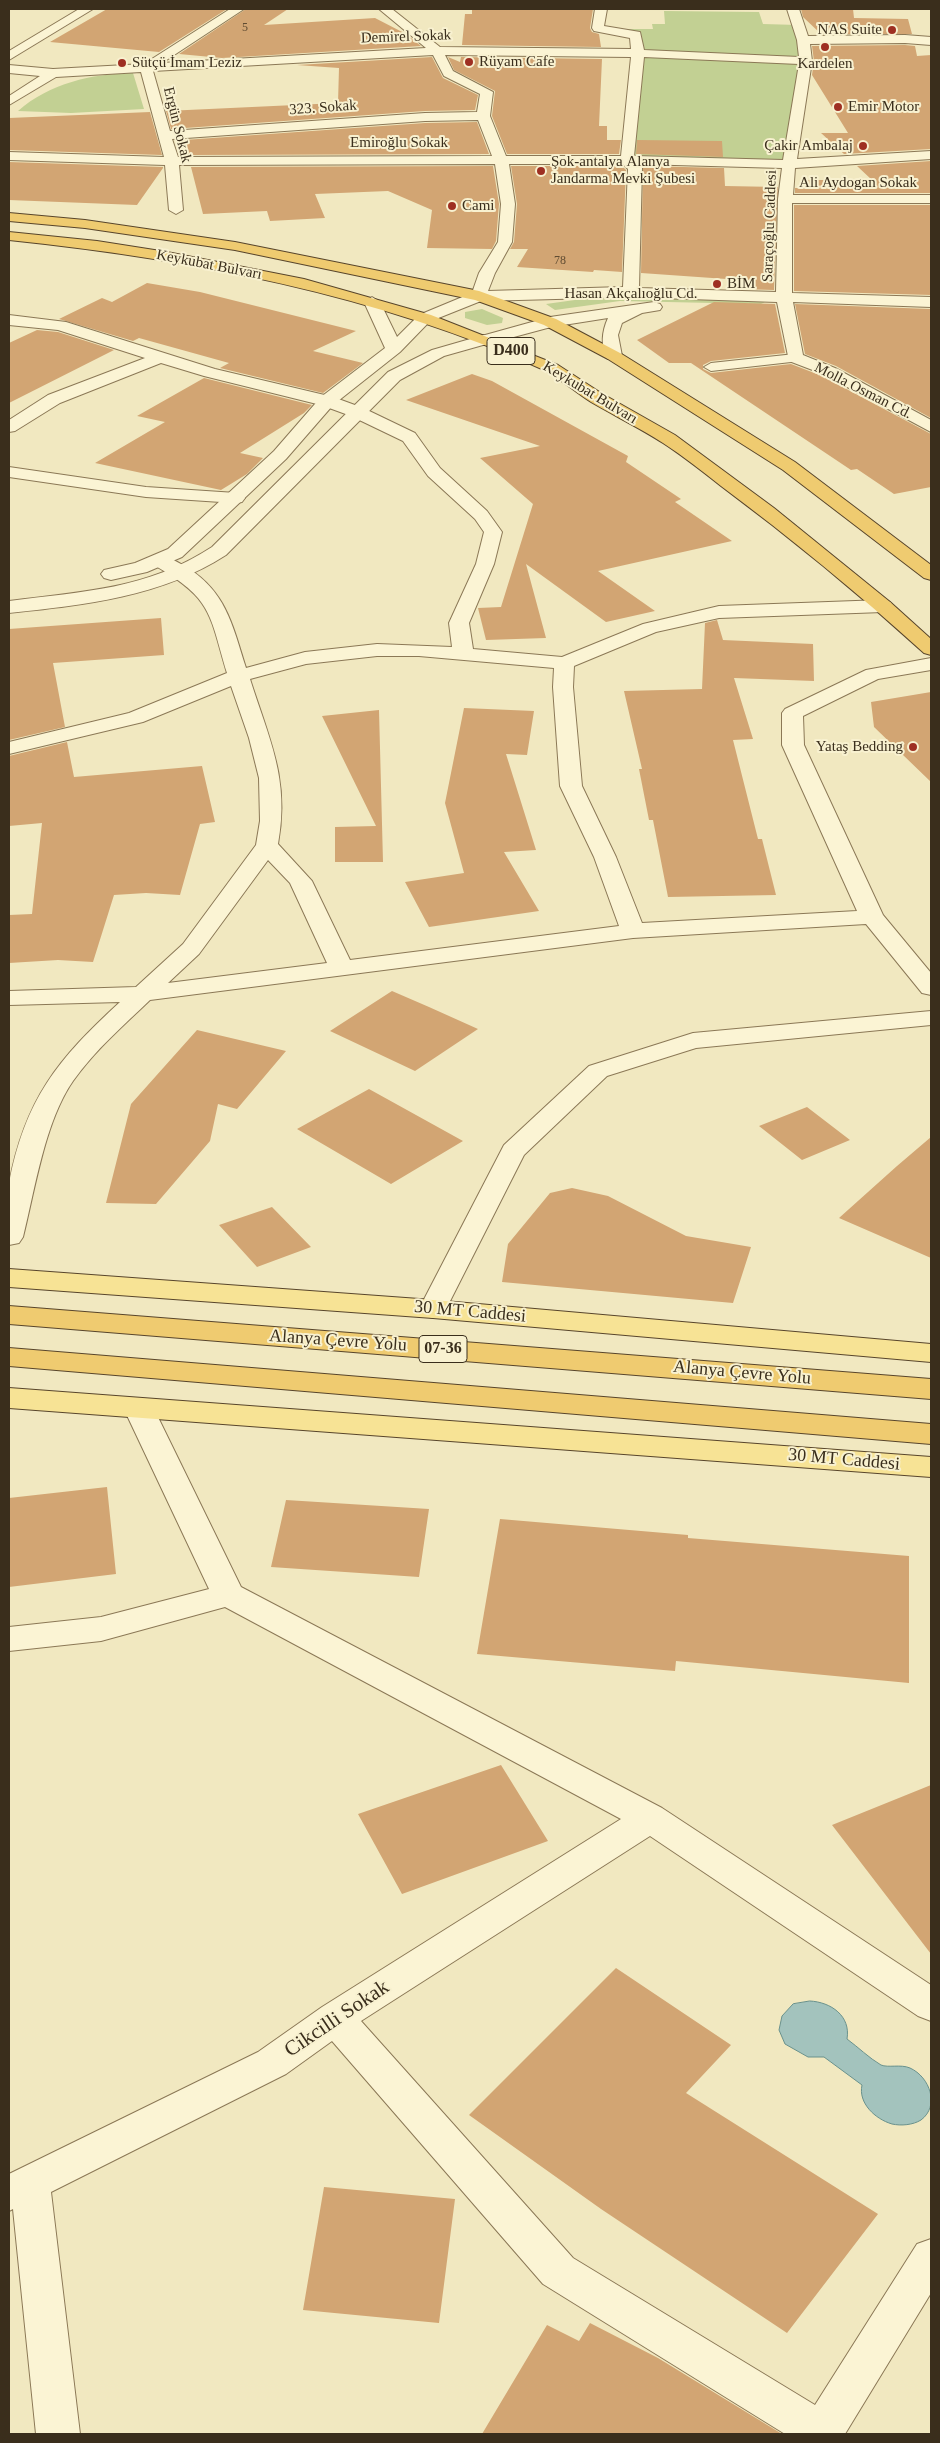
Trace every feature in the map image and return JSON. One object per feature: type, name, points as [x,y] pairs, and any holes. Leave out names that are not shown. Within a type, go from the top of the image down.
[{"type":"highway","name":"Keykubat Bulvarı","points":[[9,217],[84,224],[235,246],[479,296],[550,322],[575,337],[614,356],[789,466],[931,574]]},
{"type":"highway","name":"Keykubat Bulvarı","points":[[9,236],[97,245],[167,256],[304,284],[425,318],[552,368],[595,398],[669,439],[768,512],[883,606],[931,649]]},
{"type":"highway","name":"Alanya Çevre Yolu","points":[[9,1315],[931,1389]]},
{"type":"highway","points":[[9,1357],[931,1434]]},
{"type":"main road","name":"30 MT Caddesi","points":[[9,1278],[433,1309],[931,1352]]},
{"type":"main road","name":"30 MT Caddesi","points":[[9,1398],[931,1467]]},
{"type":"street","points":[[9,56],[87,9]]},
{"type":"street","name":"Ergün Sokak","points":[[176,210],[172,161],[146,68],[238,9]]},
{"type":"street","points":[[385,9],[437,51],[448,73],[487,92],[483,116],[500,159],[508,204],[505,242],[487,273],[479,296]]},
{"type":"street","points":[[601,9],[598,28],[636,35],[638,53],[627,160],[635,168],[631,292]]},
{"type":"street","name":"Saraçoğlu Caddesi","points":[[786,304],[785,199],[806,61],[803,40],[793,9]]},
{"type":"street","points":[[803,40],[905,39],[931,41]]},
{"type":"street","name":"Demirel Sokak","points":[[9,69],[53,73],[437,51],[638,53],[806,61]]},
{"type":"street","points":[[9,101],[53,73]]},
{"type":"street","name":"323. Sokak","points":[[165,134],[425,117],[483,116]]},
{"type":"street","name":"Emiroğlu Sokak","points":[[9,156],[172,161],[500,159],[789,164],[931,155]]},
{"type":"street","name":"Ali Aydogan Sokak","points":[[785,199],[931,199]]},
{"type":"street","name":"Hasan Akçalıoğlu Cd.","points":[[425,318],[479,296],[631,292],[931,317]]},
{"type":"street","points":[[372,302],[394,349]]},
{"type":"street","name":"Hasan Akçalıoğlu Cd.","points":[[9,607],[132,589],[183,574],[202,564],[219,551],[394,376],[438,353],[550,322],[643,307],[931,302]]},
{"type":"street","name":"Molla Osman Cd.","points":[[786,304],[795,358],[829,370],[931,427]]},
{"type":"street","points":[[614,356],[610,335],[615,320],[643,307]]},
{"type":"street","points":[[9,309],[13,323],[60,325],[121,343],[159,358],[210,374],[327,401],[357,412],[409,437],[434,472],[481,514],[493,532],[485,564],[459,623],[463,652]]},
{"type":"street","points":[[94,577],[140,568],[161,561],[175,553],[280,455],[327,401],[394,349],[425,318]]},
{"type":"street","points":[[9,427],[54,399],[159,358]]},
{"type":"street","points":[[9,472],[146,492],[236,498]]},
{"type":"street","points":[[9,1236],[38,1121],[60,1080],[88,1045],[191,949],[267,845],[272,827],[273,795],[268,763],[238,676],[221,615],[199,584],[161,561]]},
{"type":"street","points":[[9,590],[47,584]]},
{"type":"street","points":[[9,748],[136,718],[238,676],[305,658],[342,652],[377,650],[463,652],[564,663],[650,628],[719,612],[883,606]]},
{"type":"street","points":[[564,663],[563,687],[571,786],[605,857],[634,931]]},
{"type":"street","points":[[931,664],[873,674],[792,713],[793,745],[872,916],[931,988]]},
{"type":"street","points":[[267,845],[300,882],[341,968]]},
{"type":"street","points":[[9,998],[143,994],[634,931],[872,916]]},
{"type":"street","points":[[433,1309],[513,1151],[598,1071],[693,1041],[931,1018]]},
{"type":"street","points":[[139,1409],[228,1594],[650,1818],[931,2005]]},
{"type":"street","points":[[9,1639],[101,1629],[228,1594]]},
{"type":"street","name":"Cikcilli Sokak","points":[[19,2189],[272,2063],[335,2018],[650,1818]]},
{"type":"street","points":[[335,2018],[558,2271],[822,2434],[931,2257]]},
{"type":"street","points":[[19,2189],[58,2434]]},
{"type":"lane","points":[[711,367],[795,358]]},
{"type":"green space","points":[[664,11],[759,12],[763,24],[798,25],[802,60],[641,53],[639,34],[605,29],[653,29],[652,24],[665,24]]},
{"type":"green space","points":[[643,55],[802,62],[784,162],[631,158]]},
{"type":"green space","points":[[133,73],[144,109],[71,113],[18,111],[44,93],[72,82],[102,75]]},
{"type":"green space","points":[[659,298],[765,302],[761,304],[620,301],[555,310],[546,304],[582,299]]},
{"type":"green space","points":[[482,309],[503,318],[502,323],[487,325],[465,318],[465,312]]},
{"type":"water","points":[[810,2001],[825,2004],[838,2012],[846,2024],[847,2039],[881,2065],[910,2068],[923,2078],[930,2092],[931,2100],[927,2114],[921,2120],[911,2124],[899,2125],[886,2122],[874,2114],[865,2104],[861,2092],[862,2085],[824,2057],[808,2057],[785,2044],[779,2030],[782,2016],[793,2004]]},
{"type":"building","points":[[107,9],[227,9],[159,52],[50,42]]},
{"type":"building","points":[[246,9],[288,9],[264,25],[375,18],[406,34],[421,46],[222,58],[179,54]]},
{"type":"building","points":[[472,9],[593,9],[590,28],[592,32],[599,34],[601,47],[462,45],[465,14],[472,14]]},
{"type":"building","points":[[801,9],[853,9],[854,18],[908,19],[912,34],[821,34],[803,17]]},
{"type":"building","points":[[812,46],[915,46],[917,56],[931,55],[931,149],[844,154],[821,133],[848,133],[812,75],[814,61]]},
{"type":"building","points":[[432,57],[443,78],[478,95],[475,110],[425,111],[171,129],[166,111],[338,103],[339,68],[297,65]]},
{"type":"building","points":[[448,57],[460,62],[461,57],[602,59],[599,126],[607,126],[607,140],[621,140],[619,154],[507,154],[492,116],[495,91],[454,70]]},
{"type":"building","points":[[150,112],[162,155],[9,150],[9,118]]},
{"type":"building","points":[[477,122],[489,154],[188,155],[184,140],[425,123]]},
{"type":"building","points":[[637,140],[722,141],[723,157],[636,154]]},
{"type":"building","points":[[931,161],[931,193],[795,193],[795,188],[807,188],[804,180],[872,180],[857,166]]},
{"type":"building","points":[[9,162],[163,168],[137,205],[9,200]]},
{"type":"building","points":[[493,166],[499,204],[496,241],[492,249],[427,248],[432,210],[388,191],[315,194],[325,218],[270,221],[267,211],[203,214],[191,167]]},
{"type":"building","points":[[511,166],[622,166],[626,170],[622,272],[517,267],[528,249],[510,249],[514,242],[517,204]]},
{"type":"building","points":[[643,166],[724,168],[725,186],[778,187],[774,290],[739,289],[755,281],[641,273]]},
{"type":"building","points":[[794,205],[931,205],[931,295],[794,291]]},
{"type":"building","points":[[147,283],[200,292],[356,331],[313,351],[363,363],[323,393],[220,368],[229,363],[139,338],[133,341],[59,319],[102,298],[112,302]]},
{"type":"building","points":[[714,302],[775,304],[785,353],[711,361],[703,365],[703,369],[711,373],[791,364],[822,376],[931,434],[931,487],[894,494],[857,469],[851,470],[691,363],[669,363],[637,340]]},
{"type":"building","points":[[795,304],[931,309],[931,418],[836,366],[805,354]]},
{"type":"building","points":[[37,330],[58,332],[114,350],[9,403],[9,343]]},
{"type":"building","points":[[472,374],[492,381],[628,456],[626,462],[681,499],[675,502],[732,541],[598,571],[655,611],[606,622],[526,564],[546,638],[486,640],[478,608],[501,607],[533,504],[480,458],[540,446],[406,400]]},
{"type":"building","points":[[204,378],[312,405],[304,413],[240,453],[263,458],[247,474],[221,490],[95,463],[165,422],[137,416]]},
{"type":"building","points":[[161,618],[164,655],[53,663],[65,727],[9,740],[9,629]]},
{"type":"building","points":[[717,620],[723,640],[813,644],[814,681],[734,678],[753,739],[733,740],[758,839],[762,839],[776,895],[668,897],[653,820],[649,820],[639,769],[642,769],[624,691],[702,689],[705,623]]},
{"type":"building","name":"Yataş Bedding","points":[[931,692],[931,782],[874,727],[871,702]]},
{"type":"building","points":[[464,708],[534,711],[527,755],[506,754],[536,850],[504,852],[539,911],[429,927],[405,882],[464,873],[445,803]]},
{"type":"building","points":[[379,710],[383,862],[335,862],[335,827],[376,826],[322,716]]},
{"type":"building","points":[[67,742],[74,777],[202,766],[215,822],[200,824],[180,895],[146,893],[114,895],[93,962],[58,960],[9,963],[9,915],[32,914],[42,823],[9,826],[9,756]]},
{"type":"building","points":[[392,991],[478,1029],[415,1071],[330,1031]]},
{"type":"building","points":[[197,1030],[286,1051],[237,1109],[218,1104],[210,1141],[156,1204],[106,1203],[131,1104]]},
{"type":"building","points":[[369,1089],[463,1141],[391,1184],[297,1129]]},
{"type":"building","points":[[807,1107],[850,1140],[802,1160],[759,1126]]},
{"type":"building","points":[[931,1137],[931,1258],[839,1218],[897,1166]]},
{"type":"building","points":[[572,1188],[608,1196],[686,1236],[751,1247],[733,1303],[502,1282],[508,1244],[550,1193]]},
{"type":"building","points":[[272,1207],[311,1247],[257,1267],[219,1225]]},
{"type":"building","points":[[107,1487],[116,1574],[9,1587],[9,1498]]},
{"type":"building","points":[[286,1500],[429,1509],[419,1577],[271,1567]]},
{"type":"building","points":[[500,1519],[688,1535],[688,1538],[909,1556],[909,1683],[676,1661],[675,1671],[477,1654]]},
{"type":"building","points":[[501,1765],[548,1841],[402,1894],[358,1814]]},
{"type":"building","points":[[931,1785],[931,1954],[832,1825]]},
{"type":"building","points":[[616,1968],[731,2045],[686,2093],[878,2214],[787,2333],[601,2209],[469,2115]]},
{"type":"building","points":[[324,2187],[455,2199],[439,2323],[303,2310]]},
{"type":"building","points":[[590,2323],[658,2358],[782,2434],[482,2434],[547,2325],[579,2341]]},
{"type":"place","name":"NAS Suite","points":[[892,30]]},
{"type":"place","name":"Kardelen","points":[[825,47]]},
{"type":"place","name":"Rüyam Cafe","points":[[469,62]]},
{"type":"place","name":"Sütçü İmam Leziz","points":[[122,63]]},
{"type":"place","name":"Emir Motor","points":[[838,107]]},
{"type":"place","name":"Çakir Ambalaj","points":[[863,146]]},
{"type":"place","name":"Şok-antalya Alanya Jandarma Mevki Şubesi","points":[[541,171]]},
{"type":"place","name":"Cami","points":[[452,206]]},
{"type":"place","name":"BİM","points":[[717,284]]},
{"type":"place","name":"Yataş Bedding","points":[[913,747]]}]
